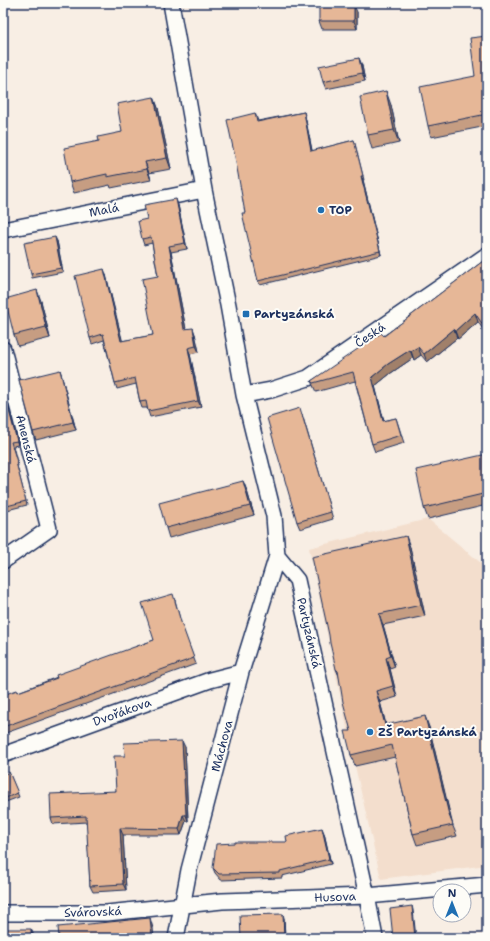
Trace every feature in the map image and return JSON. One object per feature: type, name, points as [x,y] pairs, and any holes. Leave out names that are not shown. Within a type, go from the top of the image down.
[{"type":"street","points":[[171,3],[204,190],[228,305],[244,395],[274,516],[277,556]]},
{"type":"street","name":"Malá","points":[[3,230],[204,190]]},
{"type":"street","name":"Česká","points":[[244,395],[271,390],[308,378],[487,255]]},
{"type":"street","name":"Anenská","points":[[3,349],[49,529],[3,561]]},
{"type":"street","name":"Máchova","points":[[176,938],[189,870],[241,672],[277,556]]},
{"type":"street","name":"Partyzánská","points":[[277,556],[297,580],[375,938]]},
{"type":"street","name":"Dvořákova","points":[[3,755],[210,680],[241,672]]},
{"type":"street","name":"Husova","points":[[182,905],[222,901],[367,896],[487,885]]},
{"type":"street","name":"Svárovská","points":[[3,914],[107,914],[182,905]]},
{"type":"shaded area","points":[[428,519],[487,568],[487,865],[381,879],[355,766],[309,548]]},
{"type":"building","points":[[354,5],[354,21],[319,21],[319,6]]},
{"type":"building","points":[[487,36],[487,114],[428,126],[420,87],[475,76],[470,38]]},
{"type":"building","points":[[359,58],[362,73],[323,82],[319,66]]},
{"type":"building","points":[[386,91],[394,130],[368,135],[360,97]]},
{"type":"building","points":[[154,97],[167,158],[145,162],[147,169],[107,177],[107,174],[70,182],[64,148],[99,141],[98,137],[122,132],[117,104]]},
{"type":"building","name":"TOP","points":[[304,112],[311,151],[354,140],[363,176],[361,176],[380,251],[258,281],[242,213],[245,213],[227,120],[255,113],[257,122]]},
{"type":"building","points":[[176,199],[185,243],[169,246],[184,329],[193,328],[196,346],[188,348],[198,401],[148,411],[146,401],[140,402],[135,378],[115,383],[103,334],[90,338],[75,276],[104,269],[121,341],[153,335],[142,279],[158,276],[151,237],[142,239],[138,221],[147,219],[144,205]]},
{"type":"building","points":[[55,237],[61,268],[31,274],[24,243]]},
{"type":"building","points":[[487,258],[487,331],[475,313],[455,331],[454,329],[424,354],[418,347],[411,351],[410,350],[388,364],[372,377],[383,421],[396,418],[401,435],[372,444],[353,372],[313,383],[311,381],[381,333],[384,336]]},
{"type":"building","points":[[37,290],[46,327],[14,335],[5,299]]},
{"type":"building","points":[[60,370],[73,422],[33,432],[19,380]]},
{"type":"building","points":[[3,388],[17,441],[11,442],[26,501],[3,507]]},
{"type":"building","points":[[300,408],[331,512],[297,522],[267,418]]},
{"type":"building","points":[[487,454],[487,493],[424,508],[416,470]]},
{"type":"building","points":[[243,481],[250,506],[166,528],[159,503]]},
{"type":"building","points":[[406,536],[421,605],[379,614],[391,656],[386,658],[393,686],[376,691],[385,725],[425,716],[449,815],[453,825],[413,834],[392,745],[351,755],[345,731],[351,731],[343,702],[338,671],[336,669],[330,643],[312,557]]},
{"type":"building","points":[[173,594],[194,658],[3,727],[3,695],[17,690],[18,692],[57,678],[56,675],[154,640],[142,603]]},
{"type":"building","points":[[182,741],[186,815],[183,815],[179,829],[120,828],[123,884],[90,886],[86,816],[51,818],[50,794],[116,791],[114,756],[125,756],[124,743]]},
{"type":"building","points":[[9,772],[18,793],[3,799],[3,775]]},
{"type":"building","points":[[322,828],[329,859],[280,871],[280,873],[219,874],[213,868],[216,844],[235,842],[287,842],[286,836]]},
{"type":"building","points":[[412,906],[415,938],[393,938],[390,909]]},
{"type":"building","points":[[283,914],[284,937],[241,938],[240,915]]},
{"type":"building","points":[[150,918],[152,938],[59,938],[58,927]]},
{"type":"building","points":[[3,929],[31,929],[31,938],[3,938]]},
{"type":"place","name":"TOP","points":[[321,210]]},
{"type":"place","name":"Partyzánská","points":[[246,314]]},
{"type":"place","name":"ZŠ Partyzánská","points":[[370,732]]}]
